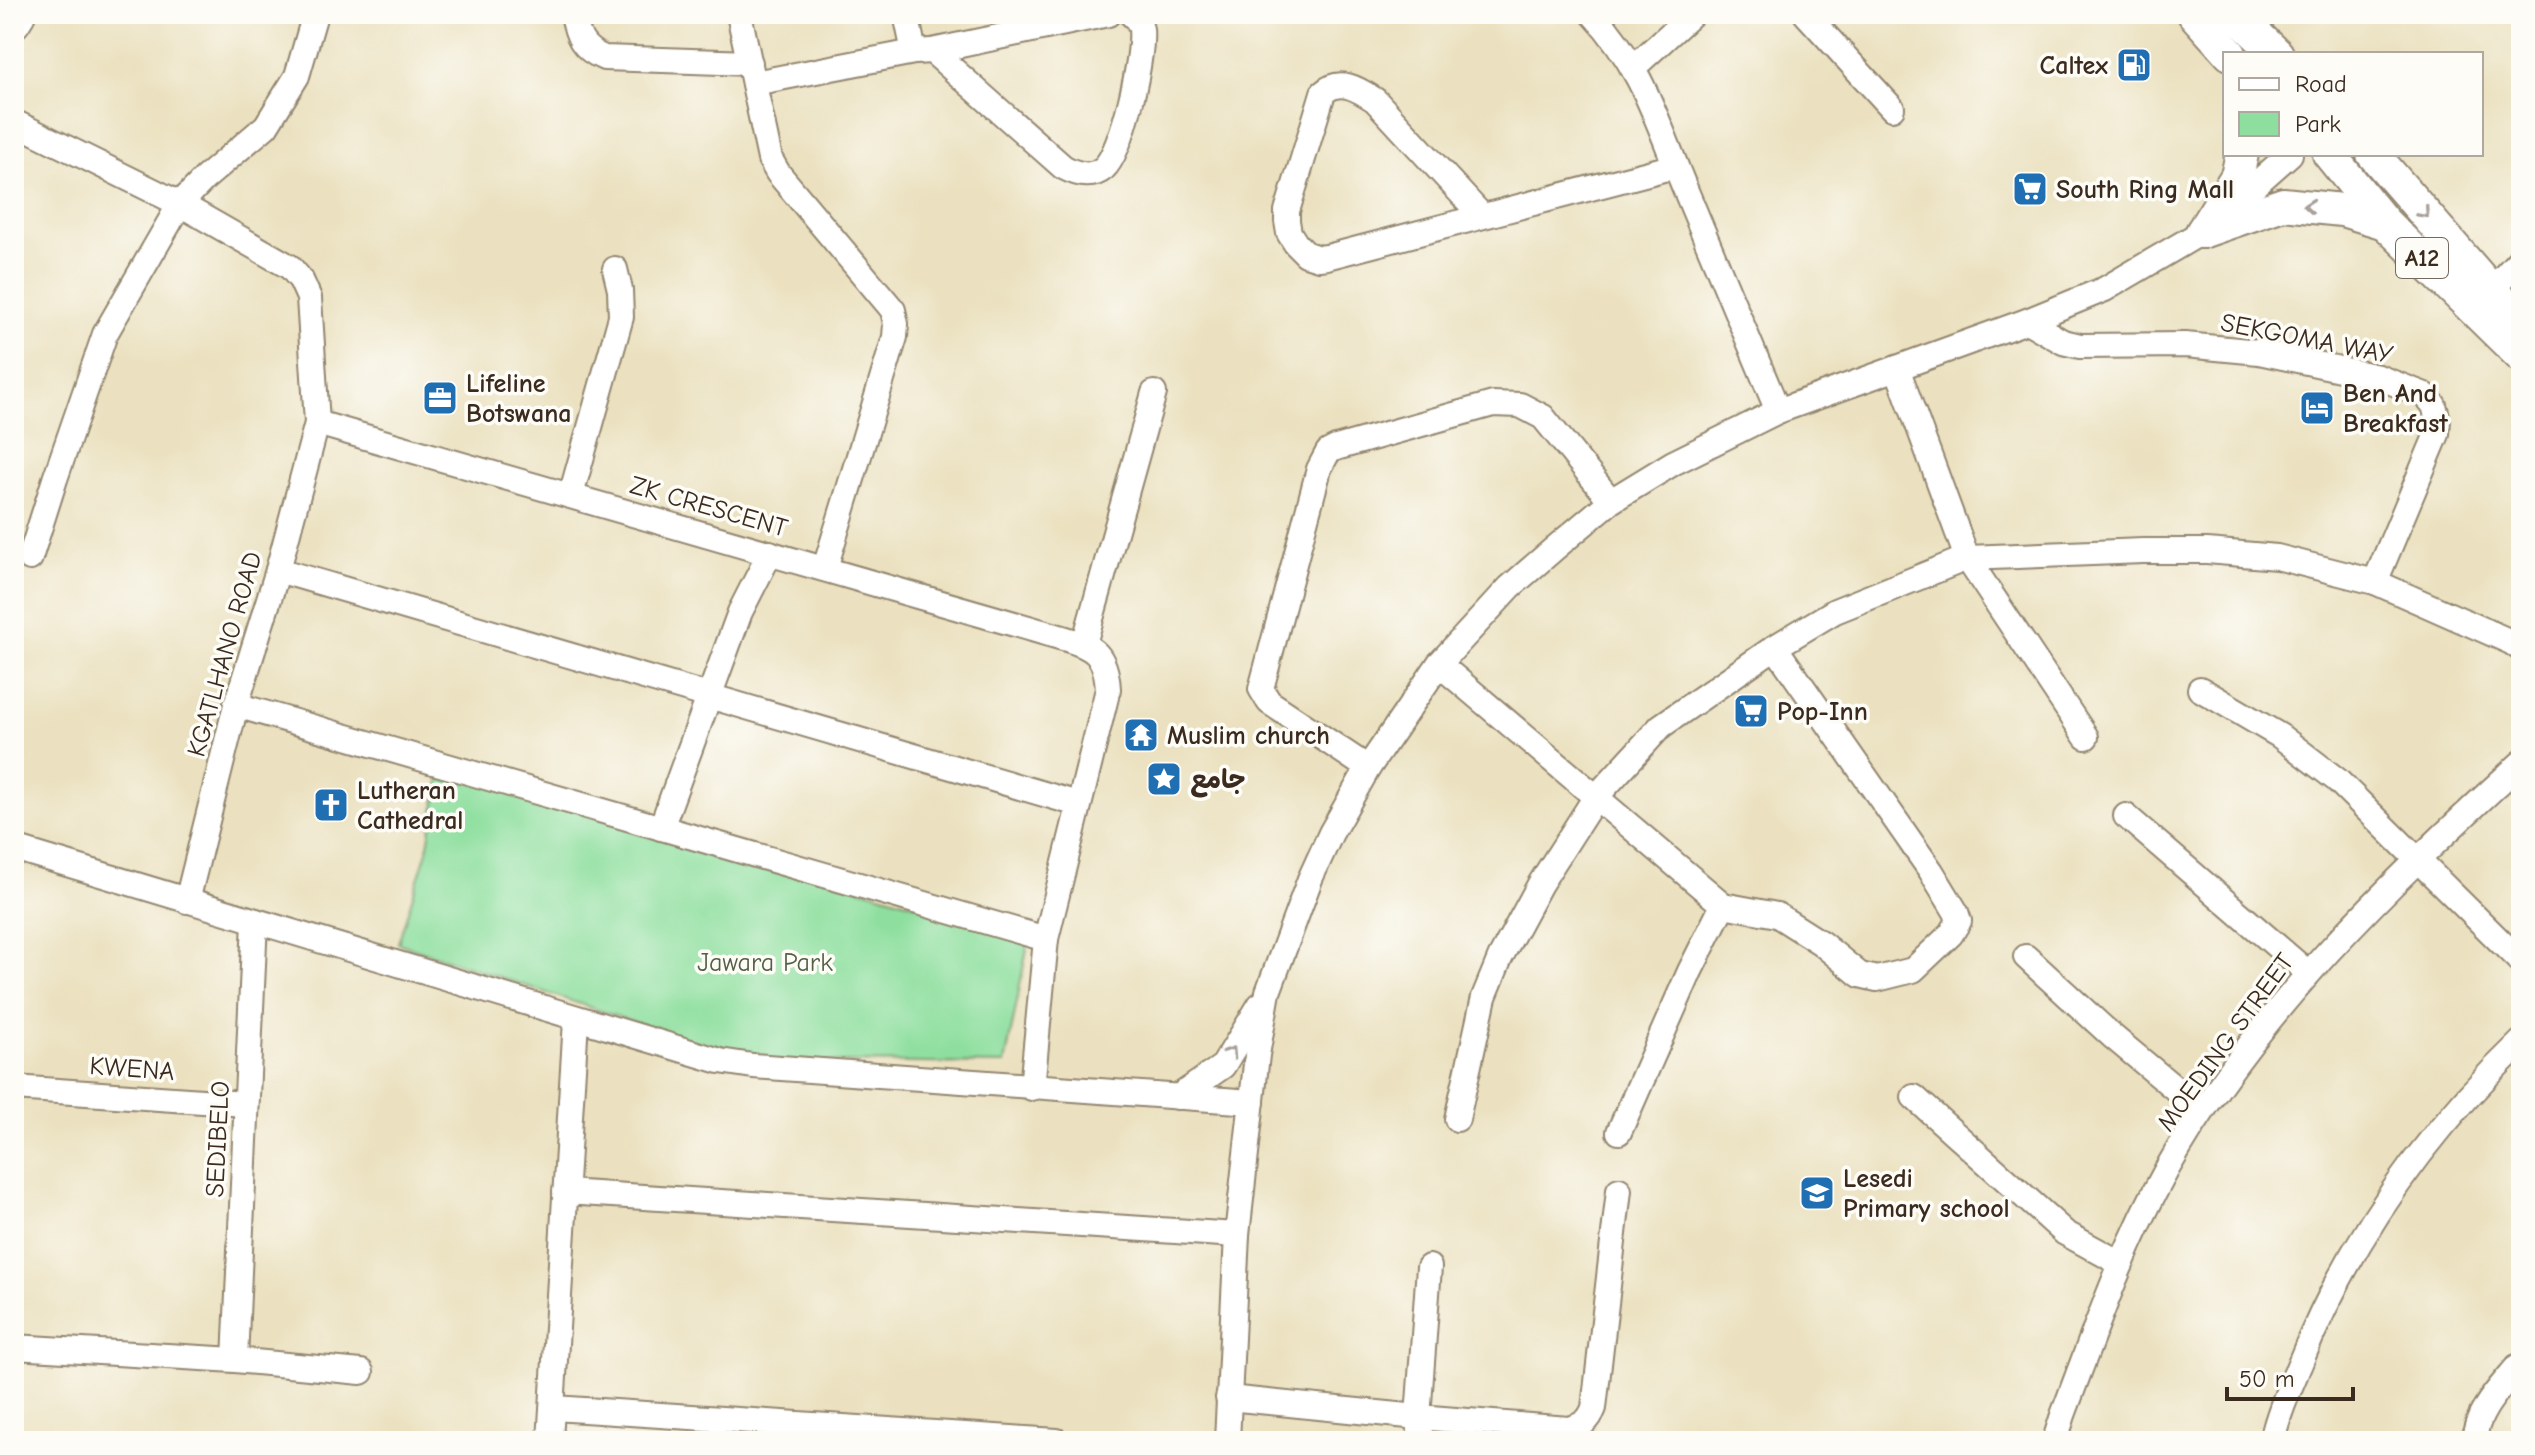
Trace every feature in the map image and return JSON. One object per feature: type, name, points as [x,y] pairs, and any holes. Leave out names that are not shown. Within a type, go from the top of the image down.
[{"type":"main road","points":[[14,22],[19,14]]},
{"type":"main road","points":[[2194,14],[2228,52]]},
{"type":"main road","points":[[2235,14],[2275,52]]},
{"type":"main road","points":[[2202,232],[2237,176],[2242,156]]},
{"type":"main road","name":"A12","points":[[2331,156],[2385,223],[2483,300],[2521,319]]},
{"type":"main road","name":"A12","points":[[2375,156],[2483,300],[2521,356]]},
{"type":"main road","points":[[2202,232],[2283,204],[2342,210],[2385,223]]},
{"type":"street","points":[[30,558],[105,334],[180,204],[205,178],[266,126],[297,76],[315,14]]},
{"type":"street","points":[[573,14],[583,45],[604,58],[752,73],[923,52],[1108,14]]},
{"type":"street","points":[[739,14],[766,145],[774,166],[893,310],[896,324],[825,568]]},
{"type":"street","points":[[906,14],[923,52],[1063,167],[1086,175],[1104,168],[1118,147],[1135,81],[1142,31],[1139,21],[1131,14]]},
{"type":"street","points":[[1593,14],[1615,37],[1649,96],[1675,166],[1778,411]]},
{"type":"street","points":[[1634,67],[1692,14]]},
{"type":"street","points":[[1806,14],[1892,108]]},
{"type":"street","points":[[1482,216],[1375,100],[1362,91],[1338,84],[1323,93],[1287,211],[1289,233],[1306,254],[1319,258],[1327,257],[1675,166]]},
{"type":"street","points":[[14,122],[180,204]]},
{"type":"street","points":[[1178,1097],[1223,1066],[1268,992],[1325,844],[1368,768],[1439,664],[1510,587],[1611,501],[1673,463],[1778,411],[2027,321],[2105,289],[2202,232],[2288,156]]},
{"type":"street","name":"KGATLHANO ROAD","points":[[180,204],[290,267],[301,280],[309,298],[317,423],[278,570],[236,705],[187,901]]},
{"type":"street","points":[[2483,300],[2521,258]]},
{"type":"street","points":[[571,495],[621,317],[615,269]]},
{"type":"street","name":"SEKGOMA WAY","points":[[2027,321],[2063,342],[2080,346],[2185,345],[2259,352],[2378,377],[2425,395],[2434,405],[2438,420],[2437,434],[2375,582]]},
{"type":"street","points":[[1897,368],[1967,558],[2086,737]]},
{"type":"street","points":[[1032,1088],[1046,939],[1108,689],[1107,669],[1099,655],[1084,644],[1154,393]]},
{"type":"street","points":[[1368,768],[1269,702],[1261,689],[1319,469],[1328,452],[1493,404],[1520,405],[1543,417],[1611,501]]},
{"type":"street","name":"ZK CRESCENT","points":[[317,423],[1084,644]]},
{"type":"street","points":[[1457,1119],[1476,1024],[1500,958],[1540,884],[1595,798],[1661,726],[1775,647],[1835,611],[1967,558],[2207,551],[2277,557],[2375,582],[2521,649]]},
{"type":"street","points":[[661,828],[740,612],[770,553]]},
{"type":"street","points":[[278,570],[1078,804]]},
{"type":"street","points":[[1439,664],[1723,905],[1777,915],[1821,943],[1860,975],[1877,979],[1913,970],[1951,934],[1959,921],[1956,912],[1931,871],[1775,647]]},
{"type":"street","points":[[2200,689],[2280,736],[2337,780],[2521,962]]},
{"type":"street","points":[[236,705],[1046,939]]},
{"type":"street","name":"MOEDING STREET","points":[[2059,1441],[2057,1434],[2063,1415],[2120,1263],[2167,1169],[2202,1111],[2308,973],[2418,858],[2521,763]]},
{"type":"street","points":[[2126,816],[2308,973]]},
{"type":"street","points":[[14,848],[576,1020],[737,1065],[1252,1102]]},
{"type":"street","points":[[1619,1132],[1690,971],[1723,905]]},
{"type":"street","name":"SEDIBELO","points":[[235,1360],[255,921]]},
{"type":"street","points":[[2026,957],[2112,1036],[2202,1111]]},
{"type":"street","points":[[1227,1441],[1237,1235],[1268,992]]},
{"type":"street","points":[[550,1441],[576,1020]]},
{"type":"street","points":[[2272,1441],[2314,1329],[2346,1262],[2406,1170],[2440,1129],[2519,1048]]},
{"type":"street","name":"KWENA","points":[[14,1088],[246,1104]]},
{"type":"street","points":[[1178,1097],[1212,1106],[1249,1131]]},
{"type":"street","points":[[1914,1097],[2065,1233],[2120,1263]]},
{"type":"street","points":[[1228,1398],[1420,1429],[1569,1429],[1580,1426],[1590,1419],[1594,1408],[1619,1190]]},
{"type":"street","points":[[565,1192],[1237,1235]]},
{"type":"street","points":[[1420,1429],[1429,1267]]},
{"type":"street","points":[[14,1347],[235,1360],[361,1372]]},
{"type":"street","points":[[2474,1441],[2484,1409],[2517,1367]]},
{"type":"street","points":[[554,1408],[1057,1441]]},
{"type":"green space","name":"Jawara Park","points":[[442,765],[1029,938],[1005,1064],[750,1061],[398,943],[427,851]]},
{"type":"place","name":"Caltex","points":[[2134,65]]},
{"type":"place","name":"South Ring Mall","points":[[2030,189]]},
{"type":"place","name":"Lifeline Botswana","points":[[440,398]]},
{"type":"place","name":"Ben And Breakfast","points":[[2317,408]]},
{"type":"place","name":"Pop-Inn","points":[[1751,711]]},
{"type":"place","name":"Muslim church","points":[[1141,735]]},
{"type":"place","name":"جامع","points":[[1164,779]]},
{"type":"place","name":"Lutheran Cathedral","points":[[331,805]]},
{"type":"place","name":"Lesedi Primary school","points":[[1817,1193]]}]
